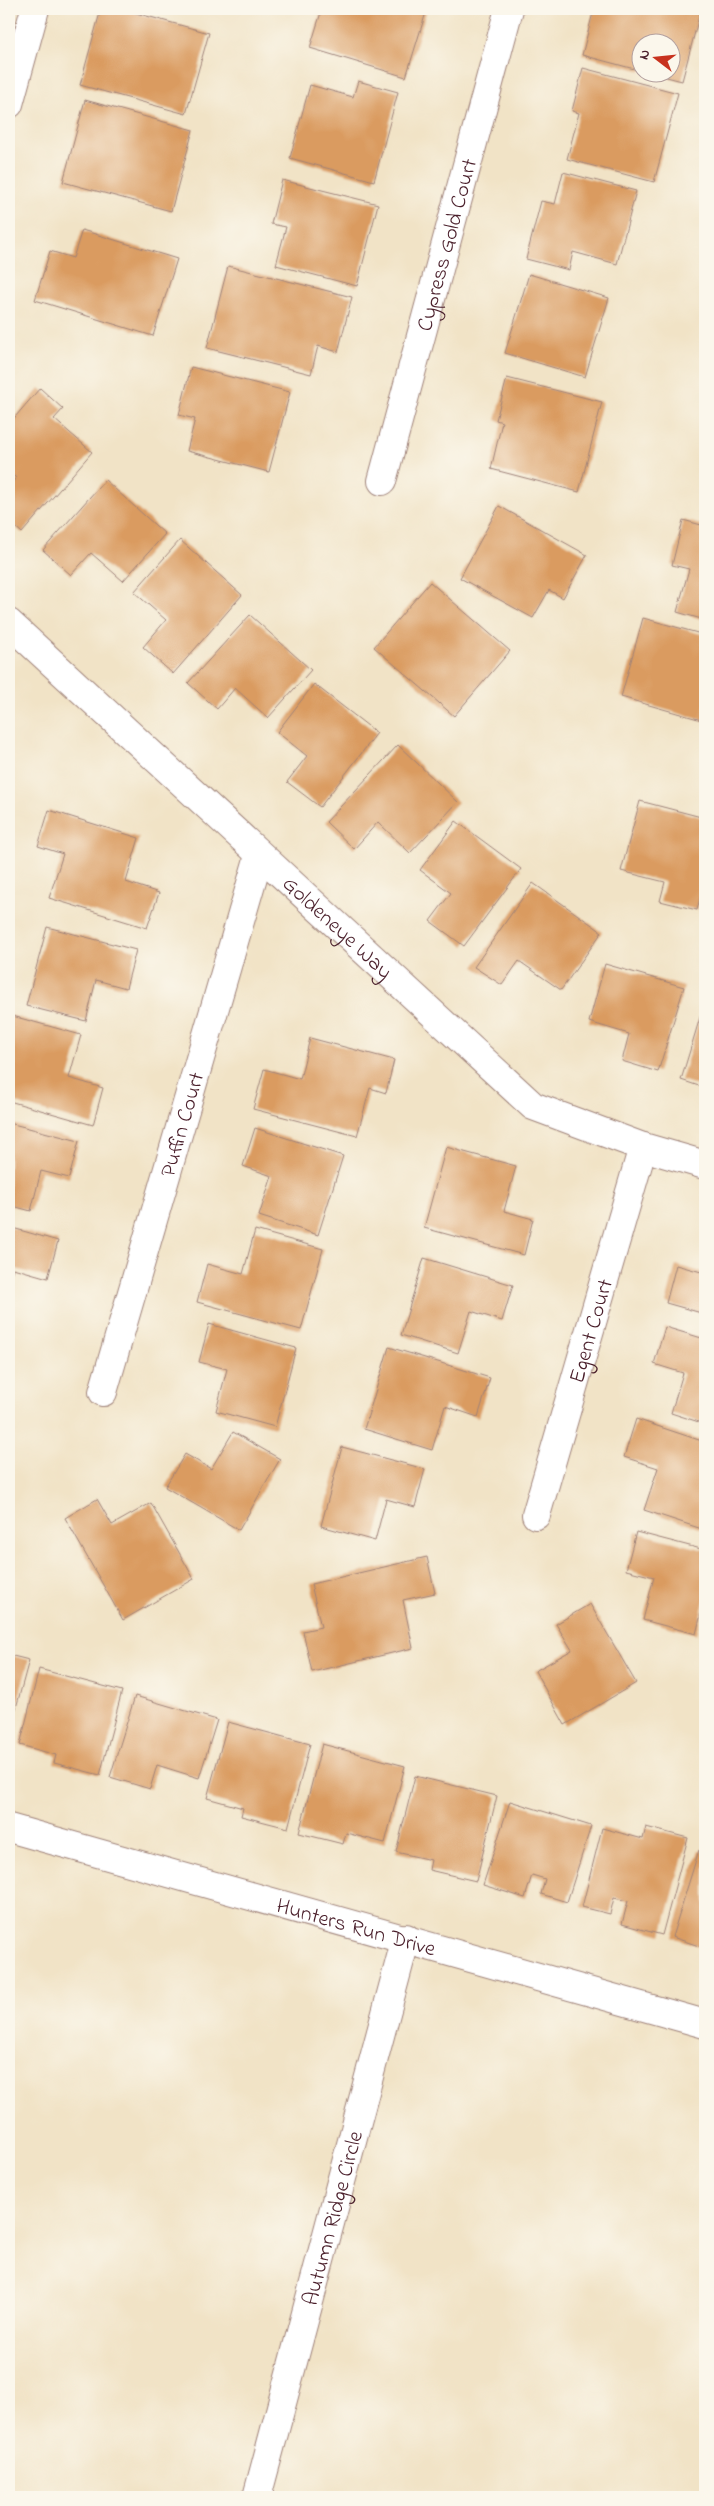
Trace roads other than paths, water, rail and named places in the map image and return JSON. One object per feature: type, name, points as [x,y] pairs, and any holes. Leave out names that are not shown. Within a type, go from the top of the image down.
[{"type":"street","points":[[9,104],[35,9]]},
{"type":"street","name":"Cypress Gold Court","points":[[382,481],[509,9]]},
{"type":"street","name":"Goldeneye Way","points":[[9,623],[259,856],[534,1106],[643,1147],[705,1165]]},
{"type":"street","name":"Puffin Court","points":[[103,1392],[259,856]]},
{"type":"street","name":"Egent Court","points":[[536,1515],[643,1147]]},
{"type":"street","name":"Hunters Run Drive","points":[[9,1828],[406,1938],[705,2024]]},
{"type":"street","name":"Autumn Ridge Circle","points":[[257,2497],[406,1938]]}]
